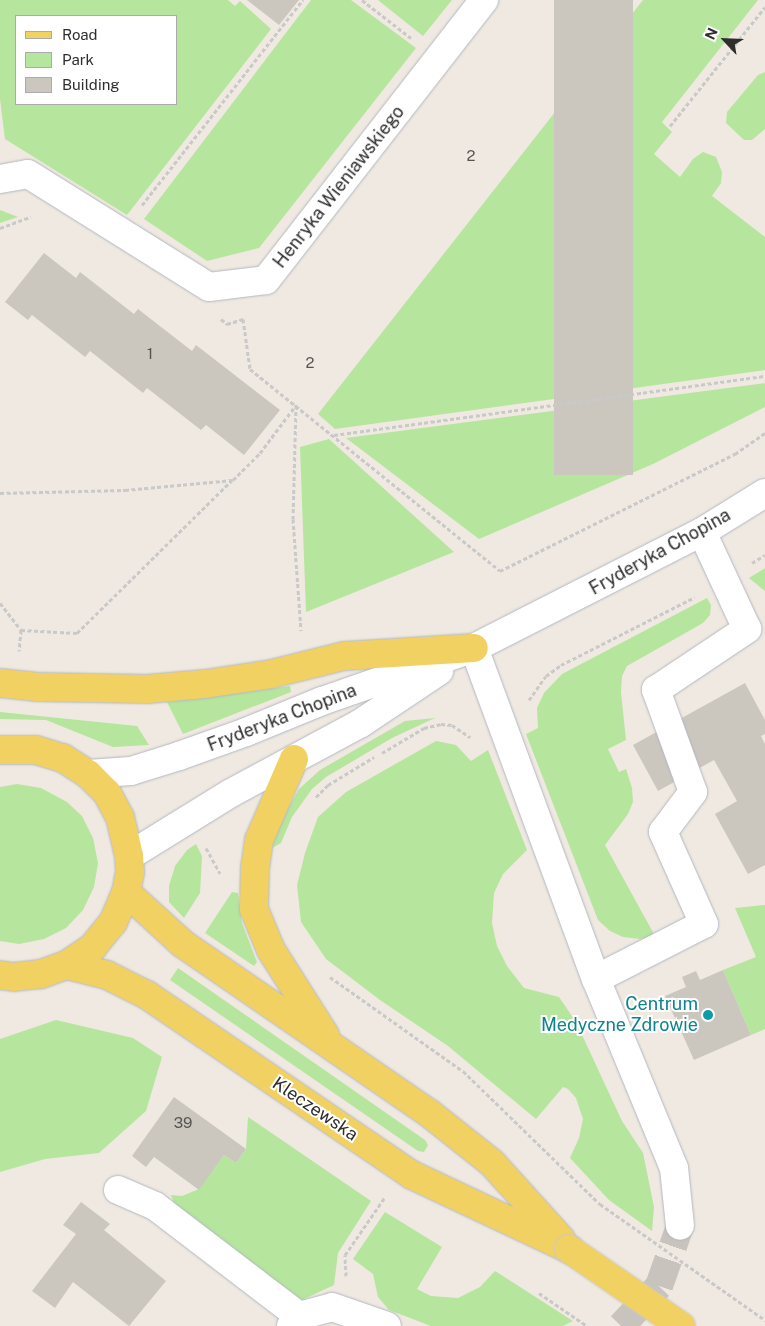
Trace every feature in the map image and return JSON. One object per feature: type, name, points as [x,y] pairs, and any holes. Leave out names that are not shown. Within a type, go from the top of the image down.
[{"type":"main road","points":[[0,683],[38,687],[148,689],[204,684],[271,674],[344,656],[474,648]]},
{"type":"main road","points":[[0,750],[36,750],[63,758],[88,774],[107,793],[120,817],[129,856],[130,872],[126,892],[113,922],[93,947],[66,965],[41,974],[14,977],[0,975]]},
{"type":"main road","points":[[294,759],[259,840],[255,867],[254,909],[271,950],[329,1043]]},
{"type":"main road","name":"Kleczewska","points":[[126,892],[183,944],[429,1113],[492,1163],[569,1249]]},
{"type":"main road","name":"Kleczewska","points":[[66,965],[107,975],[147,995],[412,1175],[569,1249],[681,1326]]},
{"type":"street","name":"Henryka Wieniawskiego","points":[[0,179],[28,174],[209,287],[266,280],[484,0]]},
{"type":"street","name":"Fryderyka Chopina","points":[[88,774],[130,771],[179,756],[246,732],[322,701],[474,648],[606,583],[702,532],[765,493]]},
{"type":"street","points":[[596,979],[704,924],[663,832],[693,792],[656,690],[747,629],[702,532]]},
{"type":"street","name":"Fryderyka Chopina","points":[[129,856],[231,793],[361,723],[474,648]]},
{"type":"street","points":[[474,648],[596,979],[674,1168],[680,1226]]},
{"type":"street","points":[[118,1190],[155,1206],[295,1321],[332,1307],[387,1326]]},
{"type":"path","points":[[138,210],[303,0]]},
{"type":"path","points":[[362,0],[415,42]]},
{"type":"path","points":[[670,126],[765,7]]},
{"type":"path","points":[[0,228],[36,215]]},
{"type":"path","points":[[219,319],[227,324],[243,319],[250,369],[500,570],[735,454],[765,433]]},
{"type":"path","points":[[333,435],[765,376]]},
{"type":"path","points":[[20,630],[77,633],[260,453],[296,405]]},
{"type":"path","points":[[296,405],[293,519],[301,632]]},
{"type":"path","points":[[0,493],[125,490],[233,480]]},
{"type":"path","points":[[528,702],[533,691],[546,676],[561,665],[725,582],[765,555]]},
{"type":"path","points":[[0,604],[20,630],[18,660]]},
{"type":"path","points":[[310,803],[328,784],[424,728],[441,724],[452,726],[465,733],[476,744]]},
{"type":"path","points":[[324,971],[463,1071],[600,1204],[765,1320]]},
{"type":"path","points":[[345,1255],[385,1197]]},
{"type":"path","points":[[539,1293],[587,1326]]},
{"type":"green space","points":[[0,0],[228,0],[235,6],[240,1],[271,29],[127,215],[5,139],[0,99]]},
{"type":"green space","points":[[311,0],[351,0],[416,48],[259,248],[207,261],[144,219]]},
{"type":"green space","points":[[378,0],[452,0],[423,36]]},
{"type":"green space","points":[[643,0],[758,0],[662,122],[672,132],[654,154],[680,177],[693,159],[703,152],[716,157],[722,172],[721,183],[712,196],[765,237],[765,370],[335,429],[318,414]]},
{"type":"green space","points":[[765,72],[765,129],[752,140],[744,140],[726,123],[727,112],[758,75]]},
{"type":"green space","points":[[0,210],[18,217],[0,223]]},
{"type":"green space","points":[[765,383],[765,407],[653,464],[479,539],[346,438]]},
{"type":"green space","points":[[329,439],[454,552],[306,612],[300,447]]},
{"type":"green space","points":[[765,568],[765,591],[749,578]]},
{"type":"green space","points":[[707,598],[711,605],[710,615],[703,623],[627,666],[622,676],[621,692],[626,740],[608,749],[619,772],[626,769],[632,788],[633,802],[628,814],[605,845],[655,936],[640,939],[623,937],[610,931],[598,920],[526,734],[538,728],[537,708],[544,693],[562,674]]},
{"type":"green space","points":[[290,686],[291,692],[183,734],[167,702]]},
{"type":"green space","points":[[0,712],[137,726],[149,745],[113,747],[46,720],[0,719]]},
{"type":"green space","points":[[435,718],[392,738],[326,777],[312,789],[292,817],[281,843],[272,848],[281,821],[299,789],[320,770],[405,721]]},
{"type":"green space","points":[[436,741],[456,745],[471,761],[488,750],[527,850],[503,874],[494,893],[492,923],[497,946],[507,966],[524,988],[559,997],[576,1022],[622,1121],[643,1153],[654,1207],[652,1231],[609,1200],[570,1158],[579,1138],[583,1119],[576,1098],[568,1089],[563,1087],[536,1119],[448,1046],[380,1000],[326,959],[301,922],[297,885],[305,853],[318,817],[346,792]]},
{"type":"green space","points":[[17,784],[41,788],[67,802],[82,816],[93,838],[98,863],[94,887],[83,910],[66,928],[44,939],[19,944],[0,941],[0,787]]},
{"type":"green space","points":[[196,844],[202,856],[200,893],[184,918],[169,902],[169,886],[175,866],[187,850]]},
{"type":"green space","points":[[232,892],[238,893],[242,923],[257,962],[254,966],[205,933]]},
{"type":"green space","points":[[765,905],[765,1029],[751,1035],[723,970],[756,957],[735,908]]},
{"type":"green space","points":[[178,968],[425,1140],[428,1145],[424,1152],[418,1151],[170,980]]},
{"type":"green space","points":[[56,1020],[133,1038],[162,1057],[146,1111],[99,1153],[45,1159],[0,1172],[0,1039]]},
{"type":"green space","points":[[248,1117],[371,1201],[338,1253],[334,1285],[302,1300],[177,1211],[171,1195],[182,1196],[199,1189],[224,1155],[236,1163],[246,1149]]},
{"type":"green space","points":[[385,1212],[442,1247],[417,1289],[431,1296],[458,1298],[480,1287],[495,1271],[573,1321],[563,1326],[431,1326],[389,1310],[378,1297],[373,1274],[353,1259]]},
{"type":"building","points":[[247,0],[299,0],[279,25]]},
{"type":"building","points":[[554,0],[633,0],[633,475],[554,475]]},
{"type":"building","points":[[44,253],[76,278],[80,272],[134,314],[138,309],[192,351],[196,345],[280,410],[244,455],[206,425],[201,430],[147,388],[143,393],[90,351],[85,357],[32,315],[28,320],[5,302]]},
{"type":"building","points":[[745,683],[765,720],[765,734],[761,736],[765,744],[765,865],[748,874],[715,814],[737,801],[714,760],[658,791],[633,745]]},
{"type":"building","name":"Centrum Medyczne Zdrowie","points":[[723,970],[751,1035],[694,1060],[665,996],[686,987],[682,977],[696,971],[700,980]]},
{"type":"building","points":[[174,1097],[246,1149],[236,1163],[224,1155],[199,1190],[154,1157],[146,1167],[132,1156]]},
{"type":"building","points":[[81,1202],[110,1224],[104,1230],[166,1281],[129,1326],[73,1282],[55,1308],[32,1291],[76,1234],[63,1225]]},
{"type":"tunnel","points":[[621,1326],[659,1286],[680,1226]]},
{"type":"place","name":"Centrum Medyczne Zdrowie","points":[[708,1015]]}]
